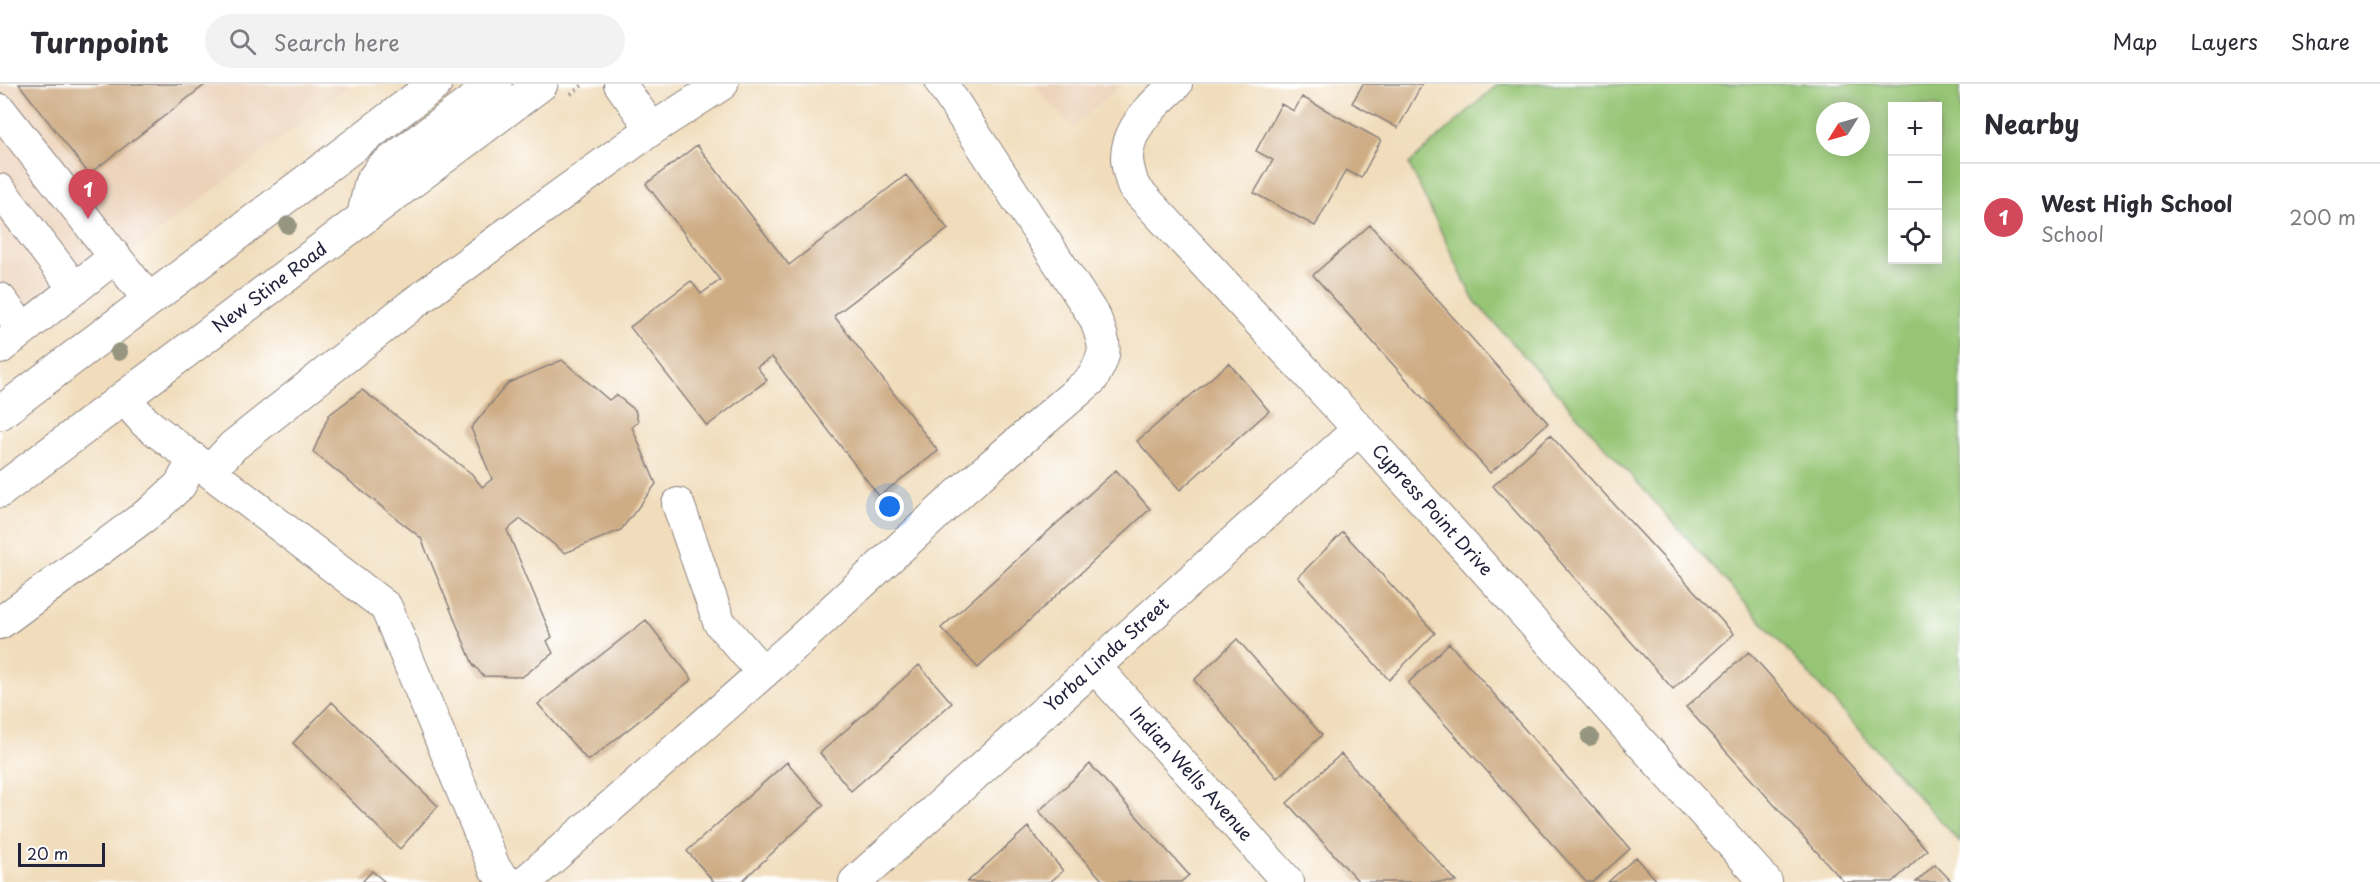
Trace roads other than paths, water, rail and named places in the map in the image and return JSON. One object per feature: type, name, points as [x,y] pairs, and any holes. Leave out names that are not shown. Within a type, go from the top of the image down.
[{"type":"main road","points":[[4,401],[149,300],[435,84]]},
{"type":"main road","points":[[363,218],[371,183],[381,169],[495,84]]},
{"type":"main road","name":"New Stine Road","points":[[0,491],[540,84]]},
{"type":"street","points":[[620,84],[652,129]]},
{"type":"street","points":[[0,623],[153,510],[202,465],[233,446],[414,303],[652,129],[722,84]]},
{"type":"street","points":[[525,882],[763,673],[965,488],[1092,378],[1104,359],[1103,341],[1095,318],[942,84]]},
{"type":"street","name":"Cypress Point Drive","points":[[1176,84],[1156,102],[1134,129],[1126,158],[1133,186],[1359,429],[1766,882]]},
{"type":"street","points":[[0,110],[149,300]]},
{"type":"street","points":[[0,190],[75,289]]},
{"type":"street","points":[[0,299],[12,338],[115,257]]},
{"type":"street","points":[[124,398],[145,422],[386,607],[495,869],[507,882]]},
{"type":"street","name":"Yorba Linda Street","points":[[855,882],[1359,429]]},
{"type":"street","points":[[678,504],[719,622],[763,673]]},
{"type":"street","name":"Indian Wells Avenue","points":[[1094,666],[1288,882]]},
{"type":"place","name":"West High School","points":[[88,219]]}]
